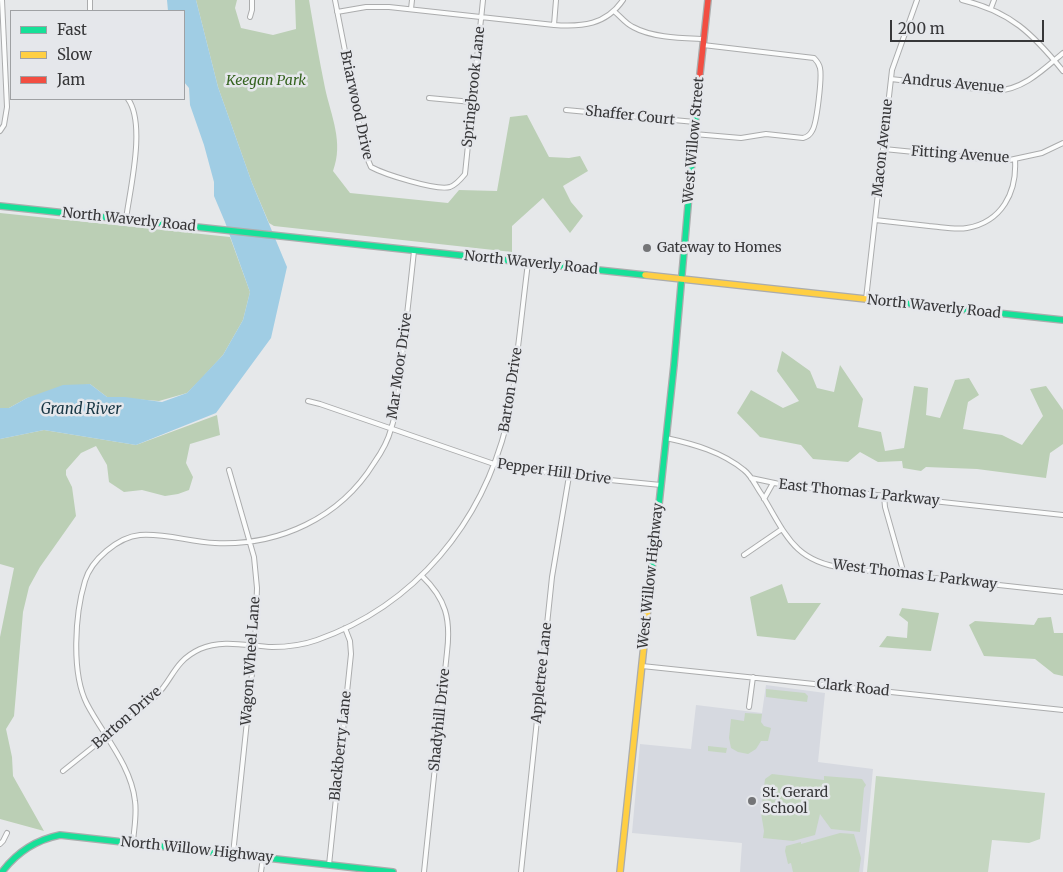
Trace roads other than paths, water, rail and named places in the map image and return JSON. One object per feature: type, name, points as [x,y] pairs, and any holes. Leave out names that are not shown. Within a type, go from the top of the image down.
[{"type":"street","points":[[0,130],[4,124],[7,107],[2,0]]},
{"type":"street","points":[[250,17],[252,0]]},
{"type":"street","name":"Briarwood Drive","points":[[335,0],[365,153],[370,167],[396,178],[440,187],[450,187],[465,174]]},
{"type":"street","points":[[410,9],[412,0]]},
{"type":"street","name":"Springbrook Lane","points":[[465,174],[483,0]]},
{"type":"street","points":[[554,24],[556,0]]},
{"type":"street","points":[[337,12],[366,7],[410,9],[579,26],[602,19],[615,12],[623,0]]},
{"type":"street","name":"West Willow Street","points":[[681,280],[708,0]]},
{"type":"street","name":"Macon Avenue","points":[[866,300],[891,79],[896,59],[917,0]]},
{"type":"street","points":[[962,0],[991,8],[1022,28],[1038,41],[1063,71]]},
{"type":"street","points":[[991,8],[994,0]]},
{"type":"street","points":[[615,12],[633,27],[644,32],[704,42]]},
{"type":"street","name":"Shaffer Court","points":[[694,134],[740,138],[766,134],[803,138],[812,134],[821,74],[817,61],[814,58],[704,42]]},
{"type":"street","name":"Andrus Avenue","points":[[891,79],[1009,90],[1025,84],[1063,53]]},
{"type":"street","points":[[429,98],[472,102]]},
{"type":"street","points":[[126,219],[136,127],[135,113],[128,100]]},
{"type":"street","name":"Shaffer Court","points":[[566,110],[695,122]]},
{"type":"street","name":"Fitting Avenue","points":[[884,149],[989,160],[1015,160],[1042,153],[1063,143]]},
{"type":"street","points":[[876,220],[952,228],[966,228],[979,225],[991,218],[1002,208],[1010,196],[1014,184],[1015,160]]},
{"type":"street","name":"North Waverly Road","points":[[0,206],[414,252],[1063,320]]},
{"type":"street","name":"Mar Moor Drive","points":[[133,842],[136,806],[133,792],[124,767],[87,703],[76,667],[81,595],[85,578],[91,568],[116,545],[123,540],[138,535],[156,535],[216,543],[251,542],[275,537],[314,522],[350,494],[368,472],[391,430],[398,396],[414,252]]},
{"type":"street","name":"Barton Drive","points":[[63,771],[156,696],[174,669],[189,655],[221,643],[272,647],[294,646],[317,640],[345,628],[386,605],[422,576],[450,546],[486,485],[501,446],[511,405],[528,263]]},
{"type":"street","name":"West Willow Highway","points":[[620,872],[681,280]]},
{"type":"street","name":"Pepper Hill Drive","points":[[308,401],[494,464],[569,476],[661,485]]},
{"type":"street","name":"East Thomas L Parkway","points":[[666,438],[711,450],[744,470],[751,478],[773,483],[1063,515]]},
{"type":"street","name":"Wagon Wheel Lane","points":[[229,470],[251,542],[257,588],[255,645],[233,854]]},
{"type":"street","name":"Appletree Lane","points":[[520,872],[552,578],[569,476]]},
{"type":"street","name":"West Thomas L Parkway","points":[[751,478],[782,529],[799,550],[810,559],[818,562],[843,568],[1063,592]]},
{"type":"street","points":[[764,499],[773,483]]},
{"type":"street","points":[[884,496],[885,507],[904,574]]},
{"type":"street","points":[[744,555],[782,529]]},
{"type":"street","name":"Shadyhill Drive","points":[[422,576],[439,595],[449,627],[448,652],[424,872]]},
{"type":"street","name":"Blackberry Lane","points":[[329,865],[351,654],[350,641],[345,628]]},
{"type":"street","name":"Clark Road","points":[[642,666],[1063,710]]},
{"type":"street","points":[[750,707],[753,677]]},
{"type":"street","points":[[0,844],[7,833]]},
{"type":"street","name":"North Willow Highway","points":[[2,872],[12,859],[26,848],[49,837],[60,836],[133,842],[263,857],[329,865],[344,869],[393,872]]},
{"type":"street","points":[[261,872],[263,857]]},
{"type":"water","name":"Grand River","points":[[167,0],[196,0],[218,87],[252,183],[287,267],[271,338],[216,413],[136,445],[44,430],[0,439],[0,408],[9,408],[27,398],[63,385],[90,384],[107,397],[125,397],[162,402],[187,393],[223,355],[243,320],[250,292],[214,196],[214,182],[190,105],[189,88],[185,83],[185,10],[168,10]]},
{"type":"place","name":"Gateway to Homes","points":[[647,248]]},
{"type":"place","name":"St. Gerard School","points":[[752,801]]},
{"type":"park label","name":"Keegan Park","points":[[266,81]]}]
